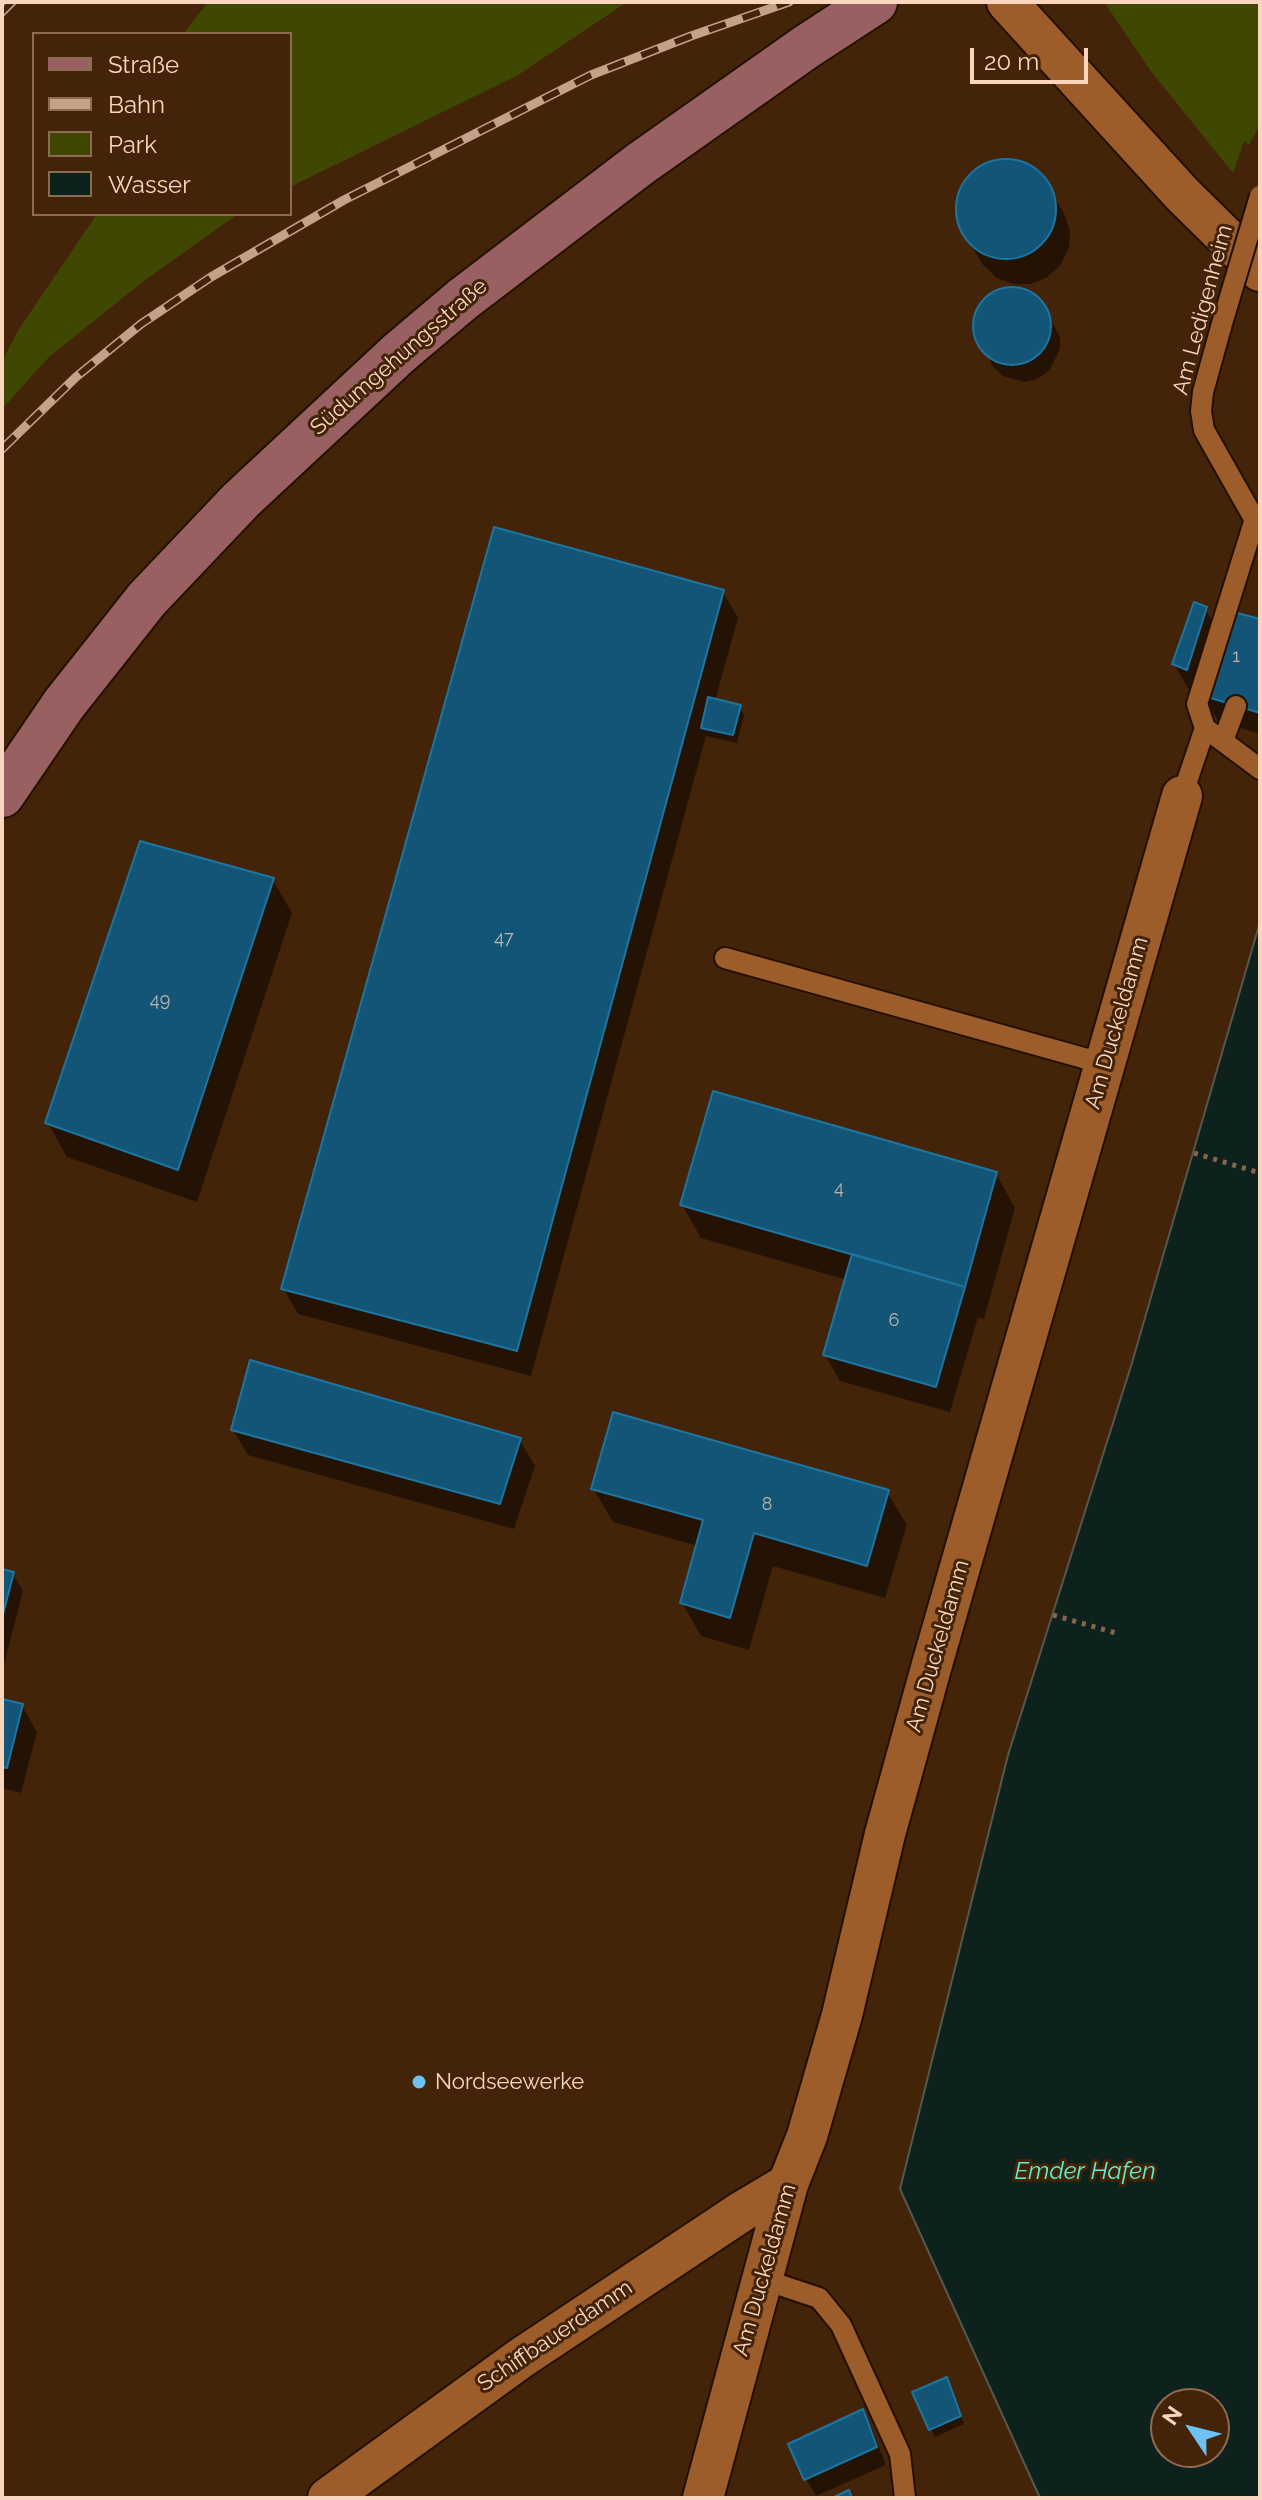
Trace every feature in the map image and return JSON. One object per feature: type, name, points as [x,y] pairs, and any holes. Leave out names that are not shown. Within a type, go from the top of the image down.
[{"type":"main road","name":"Südumgehungsstraße","points":[[2,795],[64,704],[147,599],[241,500],[368,381],[463,299],[640,164],[875,2]]},
{"type":"street","points":[[1007,2],[1182,194],[1260,271]]},
{"type":"street","name":"Am Duckeldamm","points":[[703,2498],[788,2184],[807,2136],[842,2015],[897,1789],[1182,796]]},
{"type":"street","name":"Schiffbauerdamm","points":[[328,2498],[521,2358],[788,2184]]},
{"type":"lane","name":"Am Ledigenheim","points":[[1257,525],[1204,430],[1202,421],[1203,392],[1260,196]]},
{"type":"lane","points":[[1257,525],[1197,704],[1205,728],[1260,769]]},
{"type":"lane","points":[[1223,741],[1236,706]]},
{"type":"lane","points":[[1182,796],[1205,728]]},
{"type":"lane","points":[[725,958],[1105,1064]]},
{"type":"lane","points":[[762,2279],[819,2298],[841,2325],[900,2454],[905,2498]]},
{"type":"path","points":[[1194,1153],[1260,1173]]},
{"type":"path","points":[[1053,1615],[1116,1633]]},
{"type":"green space","points":[[208,2],[627,2],[518,75],[292,186],[292,32],[185,32]]},
{"type":"green space","points":[[1104,2],[1260,2],[1260,124],[1249,145],[1244,141],[1233,173],[1150,70]]},
{"type":"green space","points":[[96,216],[235,216],[145,280],[49,357],[2,409],[2,361],[19,329]]},
{"type":"water","name":"Emder Hafen","points":[[1260,922],[1260,2498],[1040,2498],[900,2189],[1008,1755],[1131,1366]]},
{"type":"building","points":[[1006,159],[1025,163],[1041,174],[1052,190],[1056,209],[1052,228],[1041,244],[1025,255],[1006,259],[987,255],[971,244],[960,228],[956,209],[960,190],[971,174],[987,163]]},
{"type":"building","points":[[1012,287],[1027,290],[1044,304],[1051,326],[1048,341],[1034,358],[1012,365],[997,362],[980,348],[973,326],[976,311],[990,294]]},
{"type":"building","points":[[494,527],[724,590],[517,1351],[281,1289]]},
{"type":"building","points":[[1194,602],[1207,607],[1187,670],[1172,664]]},
{"type":"building","points":[[1226,610],[1260,619],[1260,713],[1201,695]]},
{"type":"building","points":[[708,697],[741,705],[733,735],[701,728]]},
{"type":"building","points":[[140,841],[274,878],[178,1170],[45,1123]]},
{"type":"building","points":[[713,1091],[997,1172],[965,1287],[680,1205]]},
{"type":"building","points":[[852,1254],[965,1287],[936,1387],[823,1355]]},
{"type":"building","points":[[250,1360],[521,1438],[500,1504],[231,1430]]},
{"type":"building","points":[[613,1412],[889,1490],[867,1566],[754,1533],[730,1618],[680,1603],[703,1520],[591,1489]]},
{"type":"building","points":[[2,1569],[14,1572],[2,1618]]},
{"type":"building","points":[[2,1699],[23,1704],[7,1768],[2,1767]]},
{"type":"building","points":[[947,2377],[961,2416],[929,2430],[912,2392]]},
{"type":"building","points":[[863,2409],[877,2447],[804,2480],[788,2444]]},
{"type":"building","points":[[849,2490],[852,2498],[832,2498]]},
{"type":"railway","points":[[2,12],[12,2]]},
{"type":"railway","points":[[2,449],[76,377],[141,324],[211,277],[344,200],[591,75],[789,2]]},
{"type":"place","name":"Nordseewerke","points":[[419,2082]]}]
